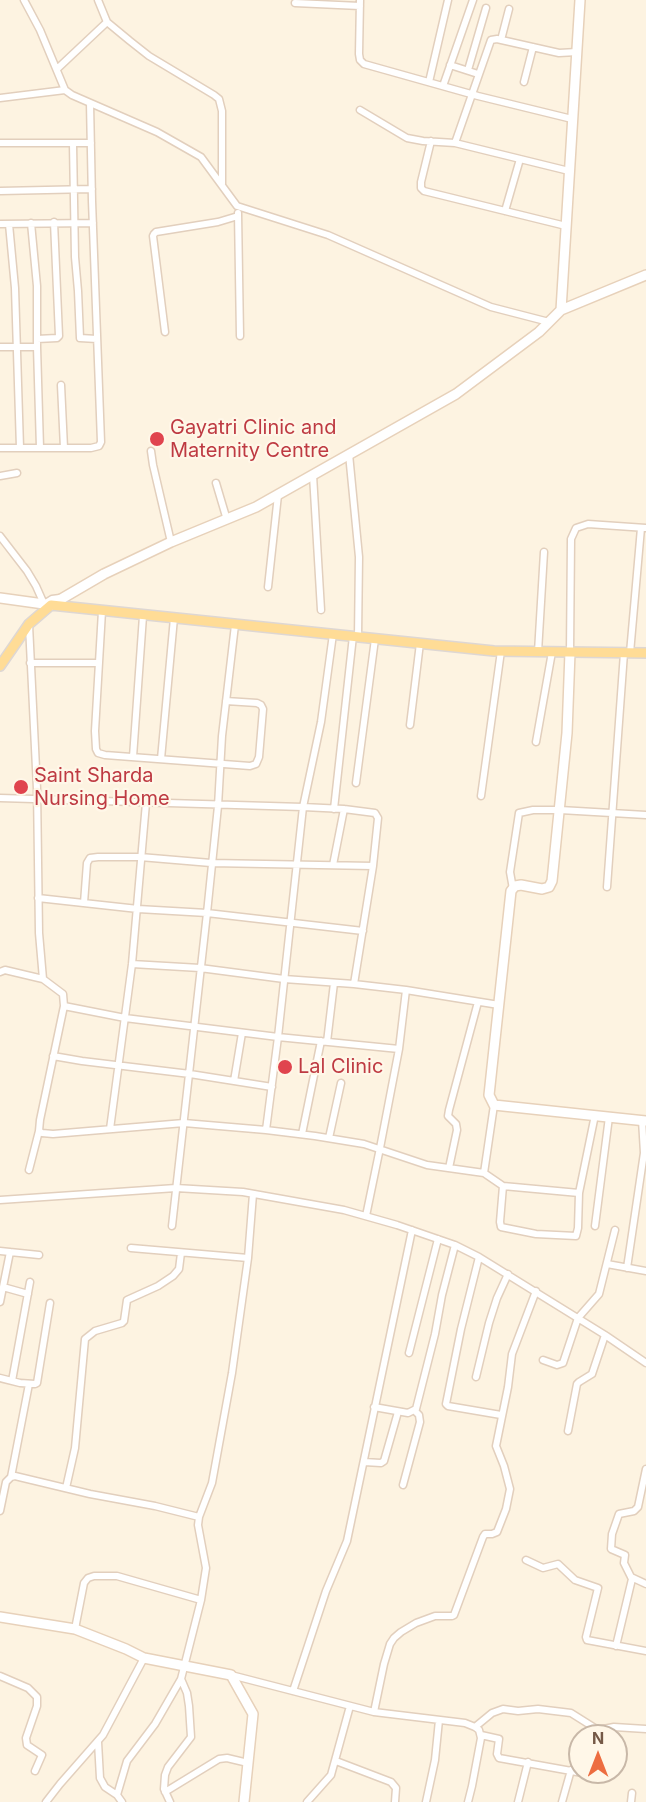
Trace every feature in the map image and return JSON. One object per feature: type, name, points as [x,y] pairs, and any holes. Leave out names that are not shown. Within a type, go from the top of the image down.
[{"type":"main road","points":[[0,666],[29,624],[47,604],[143,616],[501,651],[646,653]]},
{"type":"street","points":[[24,0],[40,30],[65,90],[176,141],[201,157],[237,206],[240,336]]},
{"type":"street","points":[[98,0],[107,22],[130,42],[219,99],[222,111],[222,184]]},
{"type":"street","points":[[429,82],[448,0]]},
{"type":"street","points":[[443,86],[473,0]]},
{"type":"street","points":[[561,309],[580,0]]},
{"type":"street","points":[[295,3],[360,3],[360,60],[364,64],[573,119]]},
{"type":"street","points":[[468,70],[486,8]]},
{"type":"street","points":[[501,40],[509,9]]},
{"type":"street","points":[[57,69],[107,22]]},
{"type":"street","points":[[455,143],[491,40],[501,40],[559,53],[577,52]]},
{"type":"street","points":[[524,82],[533,47]]},
{"type":"street","points":[[450,64],[478,74]]},
{"type":"street","points":[[0,98],[65,90]]},
{"type":"street","points":[[0,448],[95,447],[100,442],[90,103]]},
{"type":"street","points":[[360,110],[407,138],[455,143],[569,171]]},
{"type":"street","points":[[431,141],[421,188],[429,193],[566,226]]},
{"type":"street","points":[[0,144],[91,143]]},
{"type":"street","points":[[73,144],[75,257],[80,338],[97,339]]},
{"type":"street","points":[[505,211],[520,159]]},
{"type":"street","points":[[0,191],[92,189]]},
{"type":"street","points":[[237,206],[328,235],[491,307],[549,322]]},
{"type":"street","points":[[165,332],[154,234],[238,216]]},
{"type":"street","points":[[0,347],[16,347],[59,336],[54,222]]},
{"type":"street","points":[[31,223],[37,286],[40,448]]},
{"type":"street","points":[[0,224],[93,223]]},
{"type":"street","points":[[9,224],[15,288],[20,448]]},
{"type":"street","points":[[0,598],[47,604],[171,542],[256,507],[456,394],[539,332],[561,309],[646,275]]},
{"type":"street","points":[[61,385],[64,448]]},
{"type":"street","points":[[152,451],[153,465],[171,542]]},
{"type":"street","points":[[333,809],[356,637],[359,557],[349,454]]},
{"type":"street","points":[[0,476],[17,473]]},
{"type":"street","points":[[313,475],[321,610]]},
{"type":"street","points":[[216,483],[227,519]]},
{"type":"street","points":[[268,587],[278,495]]},
{"type":"street","points":[[513,889],[514,886],[521,885],[542,889],[549,887],[552,881],[567,733],[570,539],[576,528],[588,524],[644,528],[627,653],[607,887]]},
{"type":"street","points":[[0,537],[27,571],[47,604]]},
{"type":"street","points":[[538,651],[544,552]]},
{"type":"street","points":[[102,611],[96,749],[98,753],[133,758],[250,766],[256,764],[259,757],[263,709],[257,703],[226,701]]},
{"type":"street","points":[[133,758],[143,616]]},
{"type":"street","points":[[161,759],[174,618]]},
{"type":"street","points":[[29,624],[37,800],[38,898],[43,979]]},
{"type":"street","points":[[172,1226],[207,913],[218,806],[219,763],[235,625]]},
{"type":"street","points":[[266,1130],[303,807],[321,722],[333,634]]},
{"type":"street","points":[[356,783],[375,639]]},
{"type":"street","points":[[410,725],[420,643]]},
{"type":"street","points":[[482,796],[501,651]]},
{"type":"street","points":[[536,742],[552,652]]},
{"type":"street","points":[[30,663],[99,663]]},
{"type":"street","points":[[0,798],[303,807],[375,813],[378,818],[373,866],[354,984]]},
{"type":"street","points":[[110,1129],[132,964],[146,803]]},
{"type":"street","points":[[333,865],[344,809]]},
{"type":"street","points":[[484,1173],[494,1105],[489,1095],[513,889],[510,872],[519,813],[533,810],[560,810],[646,815]]},
{"type":"street","points":[[84,903],[87,868],[90,858],[98,856],[211,863],[373,866]]},
{"type":"street","points":[[38,898],[138,909],[207,913],[363,931]]},
{"type":"street","points":[[132,964],[200,968],[284,979],[354,984],[499,1005]]},
{"type":"street","points":[[0,972],[4,970],[43,979],[63,994],[64,1006],[29,1170]]},
{"type":"street","points":[[302,1134],[324,1041],[334,983]]},
{"type":"street","points":[[366,1216],[399,1049],[406,990]]},
{"type":"street","points":[[449,1168],[457,1130],[456,1124],[448,1116],[449,1110],[478,1002]]},
{"type":"street","points":[[64,1006],[125,1018],[195,1027],[399,1049]]},
{"type":"street","points":[[234,1081],[242,1033]]},
{"type":"street","points":[[53,1056],[82,1062],[190,1074],[272,1087]]},
{"type":"street","points":[[329,1138],[341,1083]]},
{"type":"street","points":[[494,1105],[644,1120],[644,1153],[627,1268]]},
{"type":"street","points":[[503,1186],[501,1226],[536,1234],[576,1236],[579,1193],[595,1115]]},
{"type":"street","points":[[595,1226],[609,1117]]},
{"type":"street","points":[[39,1131],[53,1134],[184,1123],[302,1134],[380,1148],[427,1165],[484,1173],[503,1186],[579,1193]]},
{"type":"street","points":[[0,1200],[176,1188],[253,1194],[344,1210],[438,1239],[479,1257],[536,1290],[646,1363]]},
{"type":"street","points":[[117,1795],[127,1761],[155,1724],[182,1672],[201,1600],[206,1568],[198,1525],[199,1517],[212,1483],[232,1373],[248,1258],[253,1194]]},
{"type":"street","points":[[637,1206],[646,1208]]},
{"type":"street","points":[[293,1692],[329,1583],[347,1541],[412,1230]]},
{"type":"street","points":[[543,1360],[561,1365],[579,1318],[599,1294],[615,1230]]},
{"type":"street","points":[[409,1353],[438,1239]]},
{"type":"street","points":[[415,1411],[455,1245]]},
{"type":"street","points":[[131,1248],[248,1258]]},
{"type":"street","points":[[0,1251],[39,1255]]},
{"type":"street","points":[[0,1302],[9,1252]]},
{"type":"street","points":[[66,1488],[75,1448],[86,1338],[94,1331],[122,1323],[127,1300],[158,1286],[173,1276],[179,1269],[181,1253]]},
{"type":"street","points":[[479,1257],[446,1404],[501,1415]]},
{"type":"street","points":[[608,1263],[646,1271]]},
{"type":"street","points":[[476,1377],[489,1323],[508,1274]]},
{"type":"street","points":[[12,1381],[30,1281]]},
{"type":"street","points":[[3,1287],[28,1294]]},
{"type":"street","points":[[374,1712],[390,1644],[401,1632],[426,1620],[435,1616],[454,1615],[483,1537],[485,1534],[497,1532],[506,1509],[510,1489],[504,1466],[496,1450],[512,1354],[536,1290]]},
{"type":"street","points":[[0,1378],[29,1384],[35,1384],[38,1380],[50,1303]]},
{"type":"street","points":[[568,1431],[578,1384],[592,1374],[605,1335]]},
{"type":"street","points":[[0,1511],[6,1482],[11,1477],[29,1384]]},
{"type":"street","points":[[374,1407],[408,1413],[415,1411]]},
{"type":"street","points":[[403,1485],[420,1422],[419,1415],[415,1411]]},
{"type":"street","points":[[364,1462],[381,1463],[384,1461],[398,1412]]},
{"type":"street","points":[[646,1468],[638,1507],[634,1511],[619,1514],[611,1549],[625,1555],[624,1564],[632,1577],[646,1584]]},
{"type":"street","points":[[11,1477],[22,1477],[199,1517]]},
{"type":"street","points":[[526,1560],[543,1568],[560,1565],[576,1580],[597,1587],[586,1640],[646,1650]]},
{"type":"street","points":[[75,1629],[84,1583],[88,1578],[94,1576],[117,1576],[201,1600]]},
{"type":"street","points":[[616,1646],[632,1577]]},
{"type":"street","points":[[0,1617],[75,1629],[182,1672],[231,1675],[374,1712],[465,1723],[475,1727],[481,1735],[468,1802]]},
{"type":"street","points":[[46,1802],[103,1735],[144,1658]]},
{"type":"street","points":[[170,1802],[165,1792],[165,1775],[168,1767],[191,1737],[189,1706],[182,1672]]},
{"type":"street","points":[[231,1675],[253,1714],[244,1802]]},
{"type":"street","points":[[0,1676],[28,1688],[37,1697],[37,1706],[26,1738],[27,1745],[42,1755],[35,1771]]},
{"type":"street","points":[[307,1802],[331,1775],[350,1706]]},
{"type":"street","points":[[475,1727],[492,1713],[502,1709],[518,1711],[538,1709],[571,1713],[598,1730],[614,1727],[646,1729]]},
{"type":"street","points":[[426,1802],[435,1760],[440,1720]]},
{"type":"street","points":[[481,1735],[499,1738],[497,1754],[499,1758],[568,1769]]},
{"type":"street","points":[[98,1742],[100,1778],[105,1787],[117,1795],[122,1802]]},
{"type":"street","points":[[165,1792],[219,1758],[248,1763]]},
{"type":"street","points":[[336,1761],[391,1782],[397,1790],[395,1802]]},
{"type":"street","points":[[518,1802],[528,1762]]},
{"type":"street","points":[[562,1802],[568,1781]]},
{"type":"street","points":[[631,1802],[632,1793]]},
{"type":"place","name":"Gayatri Clinic and Maternity Centre","points":[[157,439]]},
{"type":"place","name":"Saint Sharda Nursing Home","points":[[21,787]]},
{"type":"place","name":"Lal Clinic","points":[[285,1067]]}]
